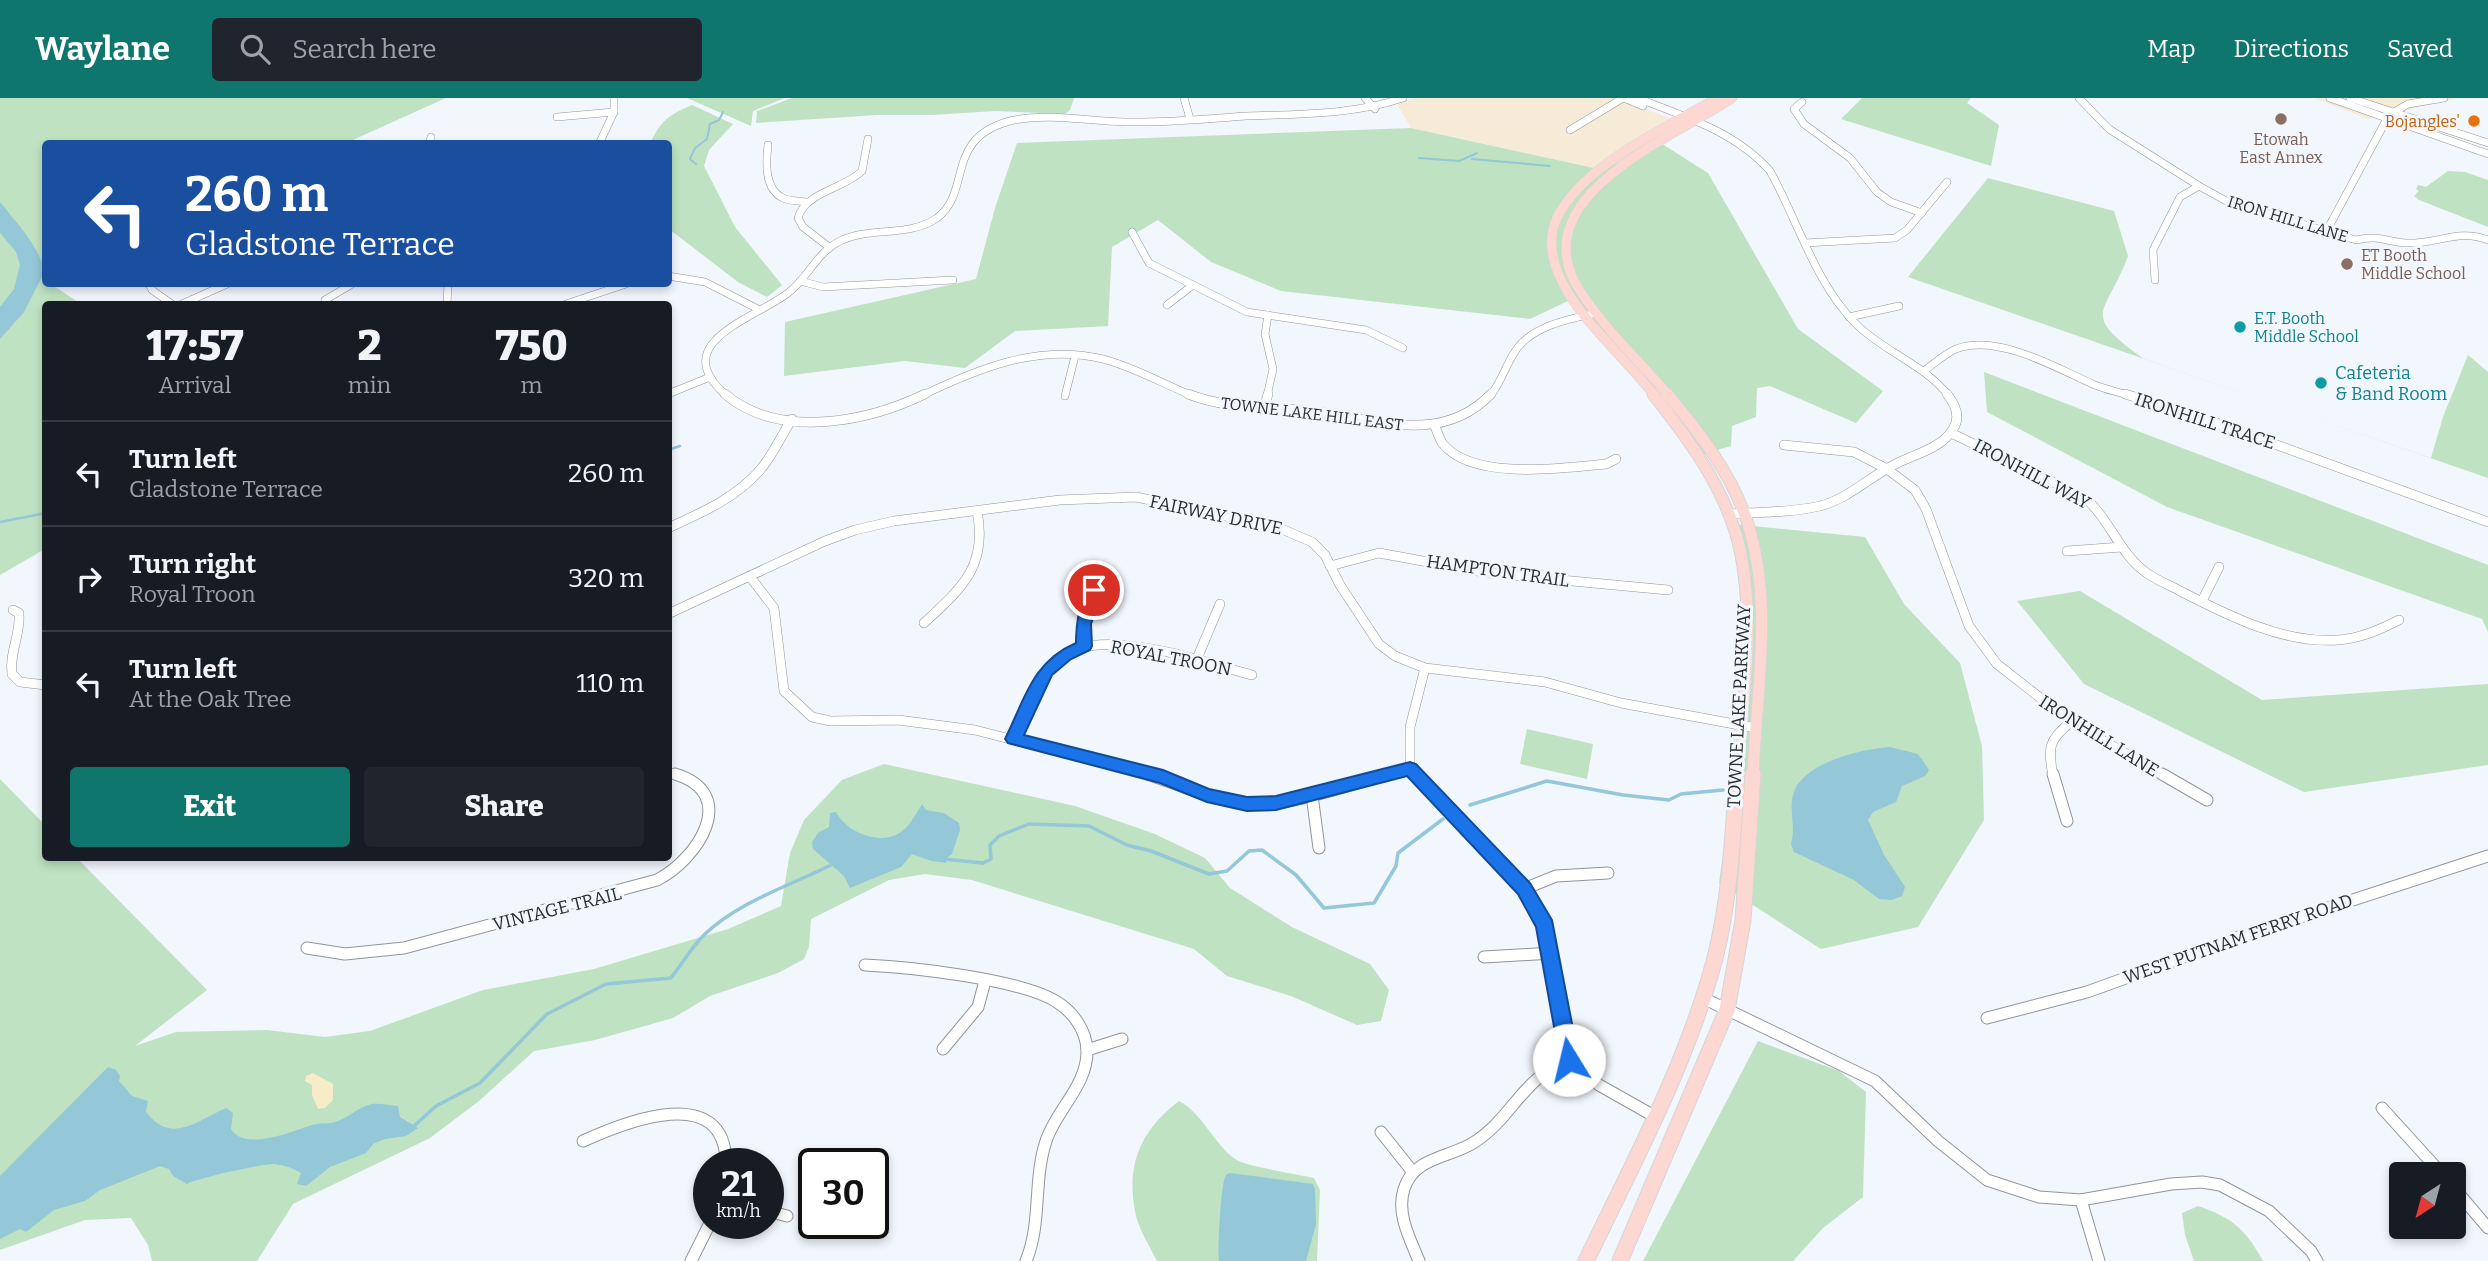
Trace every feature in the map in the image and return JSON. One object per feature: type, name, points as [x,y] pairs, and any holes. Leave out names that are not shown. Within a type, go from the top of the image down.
[{"type":"main road","name":"TOWNE LAKE PARKWAY","points":[[1586,1261],[1690,1034],[1703,998],[1724,913],[1741,725],[1745,600],[1735,491],[1703,440],[1592,315],[1571,274],[1566,256],[1567,226],[1580,202],[1606,179],[1717,98]]},
{"type":"main road","name":"TOWNE LAKE PARKWAY","points":[[1686,122],[1732,98]]},
{"type":"main road","name":"TOWNE LAKE PARKWAY","points":[[1620,1261],[1727,1010],[1738,968],[1744,921],[1756,728],[1760,585],[1755,549],[1736,514]]},
{"type":"street","points":[[601,140],[614,112],[614,98]]},
{"type":"street","points":[[1184,98],[1190,119]]},
{"type":"street","points":[[1366,98],[1376,108]]},
{"type":"street","points":[[672,392],[709,377],[706,371],[708,349],[724,333],[790,292],[813,259],[829,247],[848,237],[906,231],[934,220],[949,205],[973,142],[989,130],[1006,123],[1032,118],[1102,122],[1302,115],[1376,108],[1403,98]]},
{"type":"street","points":[[1570,130],[1624,98],[1731,141],[1759,160],[1771,172],[1805,243],[1849,317],[1870,335],[1925,370],[1954,405],[1957,422],[1938,444],[1828,503],[1804,509],[1736,514]]},
{"type":"street","points":[[1637,98],[1686,122]]},
{"type":"street","name":"IRON HILL LANE","points":[[2079,98],[2109,129],[2228,202],[2356,240],[2375,236],[2407,243],[2473,234],[2488,240]]},
{"type":"street","points":[[2330,98],[2361,109],[2422,121],[2488,144]]},
{"type":"street","points":[[2339,98],[2488,144]]},
{"type":"street","points":[[2350,98],[2414,128],[2488,154]]},
{"type":"street","points":[[2326,232],[2389,115],[2422,100],[2444,98]]},
{"type":"street","points":[[1802,102],[1794,108],[1804,124],[1850,158],[1877,192],[1892,202],[1922,213]]},
{"type":"street","points":[[2404,106],[2406,112],[2422,121]]},
{"type":"street","points":[[2361,109],[2374,119],[2379,130]]},
{"type":"street","points":[[556,117],[614,112]]},
{"type":"street","points":[[2379,130],[2394,126],[2414,128]]},
{"type":"street","points":[[829,247],[799,222],[800,212],[806,202],[854,180],[862,170],[868,139]]},
{"type":"street","points":[[768,145],[767,178],[783,198],[806,202]]},
{"type":"street","points":[[1805,243],[1895,238],[1922,213],[1947,182]]},
{"type":"street","points":[[2155,280],[2152,250],[2180,197],[2199,186]]},
{"type":"street","points":[[1132,232],[1149,263],[1247,312],[1366,330],[1404,348]]},
{"type":"street","points":[[672,276],[697,277],[760,310]]},
{"type":"street","points":[[800,281],[823,287],[953,280]]},
{"type":"street","points":[[1167,305],[1193,285]]},
{"type":"street","points":[[150,287],[168,301]]},
{"type":"street","points":[[188,301],[220,287]]},
{"type":"street","points":[[326,300],[347,287]]},
{"type":"street","points":[[575,301],[617,287]]},
{"type":"street","points":[[1849,317],[1899,306]]},
{"type":"street","points":[[1264,408],[1273,366],[1264,339],[1264,325],[1268,315]]},
{"type":"street","name":"TOWNE LAKE HILL EAST","points":[[709,377],[743,407],[757,414],[792,419],[865,416],[890,410],[976,369],[997,363],[1033,357],[1075,356],[1105,360],[1204,400],[1238,407],[1317,411],[1382,424],[1434,424],[1473,410],[1490,397],[1515,351],[1534,334],[1592,315]]},
{"type":"street","name":"IRONHILL TRACE","points":[[1925,370],[1956,349],[1975,346],[2008,349],[2032,356],[2098,386],[2203,418],[2488,522]]},
{"type":"street","points":[[1065,396],[1075,356]]},
{"type":"street","points":[[672,525],[693,517],[742,488],[760,470],[792,419]]},
{"type":"street","points":[[1434,424],[1436,436],[1442,444],[1457,455],[1478,464],[1535,468],[1606,464],[1616,459]]},
{"type":"street","name":"IRONHILL WAY","points":[[1951,432],[2084,497],[2095,505],[2109,522],[2132,561],[2145,572],[2253,624],[2300,638],[2360,639],[2399,620]]},
{"type":"street","name":"IRONHILL LANE","points":[[1784,445],[1854,452],[1887,470],[1915,490],[1926,509],[1969,625],[1997,664],[2071,722],[2207,800]]},
{"type":"street","name":"FAIRWAY DRIVE","points":[[672,612],[751,578],[825,541],[855,530],[894,521],[1060,500],[1136,498],[1185,506],[1298,534],[1312,541],[1331,566],[1379,644],[1395,656],[1425,668],[1545,682],[1621,703],[1756,728]]},
{"type":"street","points":[[924,623],[972,575],[979,557],[977,511]]},
{"type":"street","points":[[2067,551],[2122,547]]},
{"type":"street","name":"HAMPTON TRAIL","points":[[1331,566],[1379,553],[1489,573],[1668,590]]},
{"type":"street","points":[[2202,601],[2218,567]]},
{"type":"street","points":[[751,578],[774,608],[784,691],[812,718],[830,721],[898,719],[931,722],[1013,739],[1163,777],[1228,801],[1276,803],[1410,769]]},
{"type":"street","points":[[1084,646],[1084,624],[1094,590],[1101,579]]},
{"type":"street","points":[[1196,662],[1220,604]]},
{"type":"street","points":[[13,610],[19,613],[20,620],[10,655],[12,674],[20,681],[42,684]]},
{"type":"street","name":"ROYAL TROON","points":[[1013,739],[1046,671],[1066,654],[1084,646],[1105,644],[1129,647],[1252,675]]},
{"type":"street","points":[[1425,668],[1410,727],[1410,769],[1524,889],[1545,926],[1552,953],[1569,1060],[1599,1085],[1654,1116]]},
{"type":"street","points":[[2067,821],[2052,771],[2051,745],[2052,738],[2071,722]]},
{"type":"street","name":"VINTAGE TRAIL","points":[[307,948],[345,954],[404,948],[607,894],[638,889],[663,877],[698,849],[709,818],[707,804],[698,790],[689,780],[672,774]]},
{"type":"street","points":[[1312,795],[1320,848]]},
{"type":"street","name":"WEST PUTNAM FERRY ROAD","points":[[1987,1018],[2088,992],[2239,937],[2488,856]]},
{"type":"street","points":[[1524,889],[1556,876],[1608,873]]},
{"type":"street","points":[[1484,957],[1552,953]]},
{"type":"street","points":[[865,965],[902,966],[1032,991],[1055,1000],[1073,1015],[1083,1031],[1087,1050],[1078,1084],[1053,1124],[1040,1164],[1040,1214],[1026,1261]]},
{"type":"street","points":[[943,1049],[978,1007],[985,981]]},
{"type":"street","points":[[1703,998],[1875,1082],[1938,1141],[1987,1180],[2039,1197],[2081,1200],[2171,1184],[2202,1182],[2220,1185],[2269,1211],[2311,1251],[2317,1261]]},
{"type":"street","points":[[1087,1050],[1122,1039]]},
{"type":"street","points":[[1419,1261],[1402,1207],[1403,1190],[1412,1171],[1429,1158],[1452,1153],[1473,1143],[1507,1113],[1546,1069],[1569,1060]]},
{"type":"street","points":[[2382,1108],[2431,1162]]},
{"type":"street","points":[[583,1141],[649,1115],[666,1112],[692,1116],[713,1124],[721,1133],[723,1148]]},
{"type":"street","points":[[1381,1132],[1412,1171]]},
{"type":"street","points":[[2081,1200],[2099,1261]]},
{"type":"street","points":[[2466,1202],[2488,1228]]},
{"type":"street","points":[[691,1261],[702,1239]]},
{"type":"shaded area","points":[[1414,98],[1617,98],[1690,126],[1603,170],[1411,128],[1397,104]]},
{"type":"shaded area","points":[[2314,98],[2458,98],[2368,119]]},
{"type":"green space","points":[[0,98],[446,98],[353,140],[42,140],[42,287],[56,287],[76,301],[42,301],[42,551],[0,575]]},
{"type":"green space","points":[[687,98],[785,98],[753,111],[751,126]]},
{"type":"green space","points":[[792,98],[1074,98],[1070,110],[1065,114],[995,111],[756,123],[757,111]]},
{"type":"green space","points":[[1862,98],[1971,98],[1967,103],[1999,125],[1991,166],[1841,119]]},
{"type":"green space","points":[[692,105],[733,124],[709,150],[704,166],[735,227],[782,285],[767,297],[738,282],[672,231],[672,140],[652,140],[666,119]]},
{"type":"green space","points":[[1411,128],[1603,170],[1659,142],[1708,173],[1798,329],[1883,391],[1856,423],[1770,386],[1757,388],[1756,417],[1732,426],[1731,446],[1694,457],[1603,333],[1572,299],[1530,319],[1281,291],[1211,262],[1158,220],[1112,247],[1108,326],[1015,331],[965,368],[905,361],[784,376],[785,322],[976,279],[995,208],[1017,143]]},
{"type":"green space","points":[[2448,171],[2465,172],[2488,180],[2488,227],[2414,196],[2419,191],[2416,189],[2418,185],[2426,187]]},
{"type":"green space","points":[[1988,178],[2114,211],[2128,256],[2106,303],[2104,322],[2123,344],[2143,359],[1908,277]]},
{"type":"green space","points":[[2468,355],[2488,372],[2488,478],[2277,405],[2431,458],[2443,417]]},
{"type":"green space","points":[[1984,372],[2488,565],[2488,632],[2482,619],[2167,507],[1987,412]]},
{"type":"green space","points":[[1733,524],[1865,537],[1904,604],[1960,663],[1982,746],[1984,820],[1918,927],[1821,949],[1719,883],[1737,757],[1744,638]]},
{"type":"green space","points":[[2080,591],[2262,700],[2488,684],[2488,765],[2304,792],[2084,684],[2017,601]]},
{"type":"green space","points":[[1527,729],[1593,744],[1587,779],[1520,764]]},
{"type":"green space","points":[[884,764],[1075,806],[1155,834],[1205,858],[1230,888],[1292,927],[1370,964],[1389,990],[1381,1021],[1357,1025],[1291,996],[1227,976],[1194,949],[972,880],[925,874],[889,880],[811,919],[809,947],[804,959],[778,973],[710,996],[673,1018],[595,1040],[534,1051],[479,1101],[430,1138],[293,1204],[257,1261],[152,1261],[148,1245],[131,1218],[85,1220],[0,1250],[0,779],[42,822],[42,861],[80,861],[207,990],[135,1046],[176,1032],[267,1030],[325,1037],[370,1031],[483,990],[594,969],[728,929],[781,906],[790,853],[804,820],[842,780]]},
{"type":"green space","points":[[1758,1041],[1839,1071],[1866,1092],[1863,1197],[1823,1228],[1793,1261],[1643,1261]]},
{"type":"green space","points":[[1179,1101],[1195,1113],[1220,1145],[1235,1159],[1314,1178],[1320,1190],[1317,1261],[1157,1261],[1136,1216],[1133,1198],[1134,1166],[1145,1137]]},
{"type":"green space","points":[[2198,1206],[2237,1226],[2263,1261],[2194,1261],[2185,1235],[2182,1213]]},
{"type":"sand","points":[[313,1073],[333,1084],[333,1100],[325,1108],[318,1109],[312,1095],[312,1085],[305,1081],[306,1076]]},
{"type":"water","points":[[0,202],[32,242],[42,264],[42,277],[24,312],[0,339],[0,307],[14,289],[20,265],[16,252],[0,233]]},
{"type":"water","points":[[1890,747],[1918,754],[1929,770],[1925,776],[1902,786],[1896,802],[1873,812],[1868,820],[1884,855],[1905,887],[1902,896],[1892,900],[1879,899],[1854,880],[1794,852],[1791,844],[1793,795],[1807,774],[1849,755]]},
{"type":"water","points":[[922,804],[926,810],[944,813],[959,823],[960,830],[952,854],[945,859],[947,863],[912,854],[901,867],[850,888],[844,876],[813,849],[812,842],[819,832],[829,827],[830,813],[836,812],[847,825],[862,834],[880,838],[902,831]]},
{"type":"water","points":[[108,1067],[116,1070],[120,1076],[119,1081],[132,1096],[148,1101],[146,1112],[156,1122],[175,1129],[194,1124],[226,1108],[233,1113],[231,1129],[238,1136],[247,1139],[270,1138],[315,1124],[335,1122],[363,1107],[375,1104],[398,1106],[400,1117],[418,1128],[406,1136],[373,1144],[366,1153],[330,1167],[306,1186],[297,1184],[301,1173],[275,1164],[230,1172],[187,1184],[173,1176],[169,1169],[160,1166],[100,1190],[85,1201],[54,1210],[26,1232],[20,1229],[0,1239],[0,1176]]},
{"type":"water","points":[[1230,1173],[1313,1184],[1316,1224],[1306,1261],[1219,1261],[1224,1180]]},
{"type":"waterway","points":[[696,164],[690,159],[695,148],[707,139],[710,124],[719,120],[723,112]]},
{"type":"waterway","points":[[1419,158],[1459,161],[1477,153]]},
{"type":"waterway","points":[[1472,159],[1550,166]]},
{"type":"waterway","points":[[672,449],[680,446]]},
{"type":"waterway","points":[[0,522],[42,514]]},
{"type":"waterway","points":[[1470,805],[1547,781],[1623,795],[1669,800],[1681,794],[1723,790]]},
{"type":"waterway","points":[[944,859],[983,863],[991,859],[990,845],[999,836],[1029,824],[1089,826],[1127,845],[1151,851],[1209,874],[1227,871],[1249,851],[1262,850],[1296,875],[1324,908],[1374,903],[1396,866],[1398,853],[1443,819]]},
{"type":"waterway","points":[[413,1127],[436,1106],[480,1083],[547,1014],[606,984],[671,978],[699,940],[717,923],[748,904],[831,865]]},
{"type":"place","name":"Etowah East Annex","points":[[2281,119]]},
{"type":"place","name":"Bojangles'","points":[[2474,121]]},
{"type":"place","name":"ET Booth Middle School","points":[[2347,264]]},
{"type":"place","name":"E.T. Booth Middle School","points":[[2240,327]]},
{"type":"place","name":"Cafeteria & Band Room","points":[[2321,383]]},
{"type":"route","points":[[1094,590],[1084,624],[1084,646],[1066,654],[1046,671],[1013,739],[1163,777],[1207,795],[1247,804],[1276,803],[1410,769],[1524,889],[1545,926],[1552,953],[1569,1060]]}]
